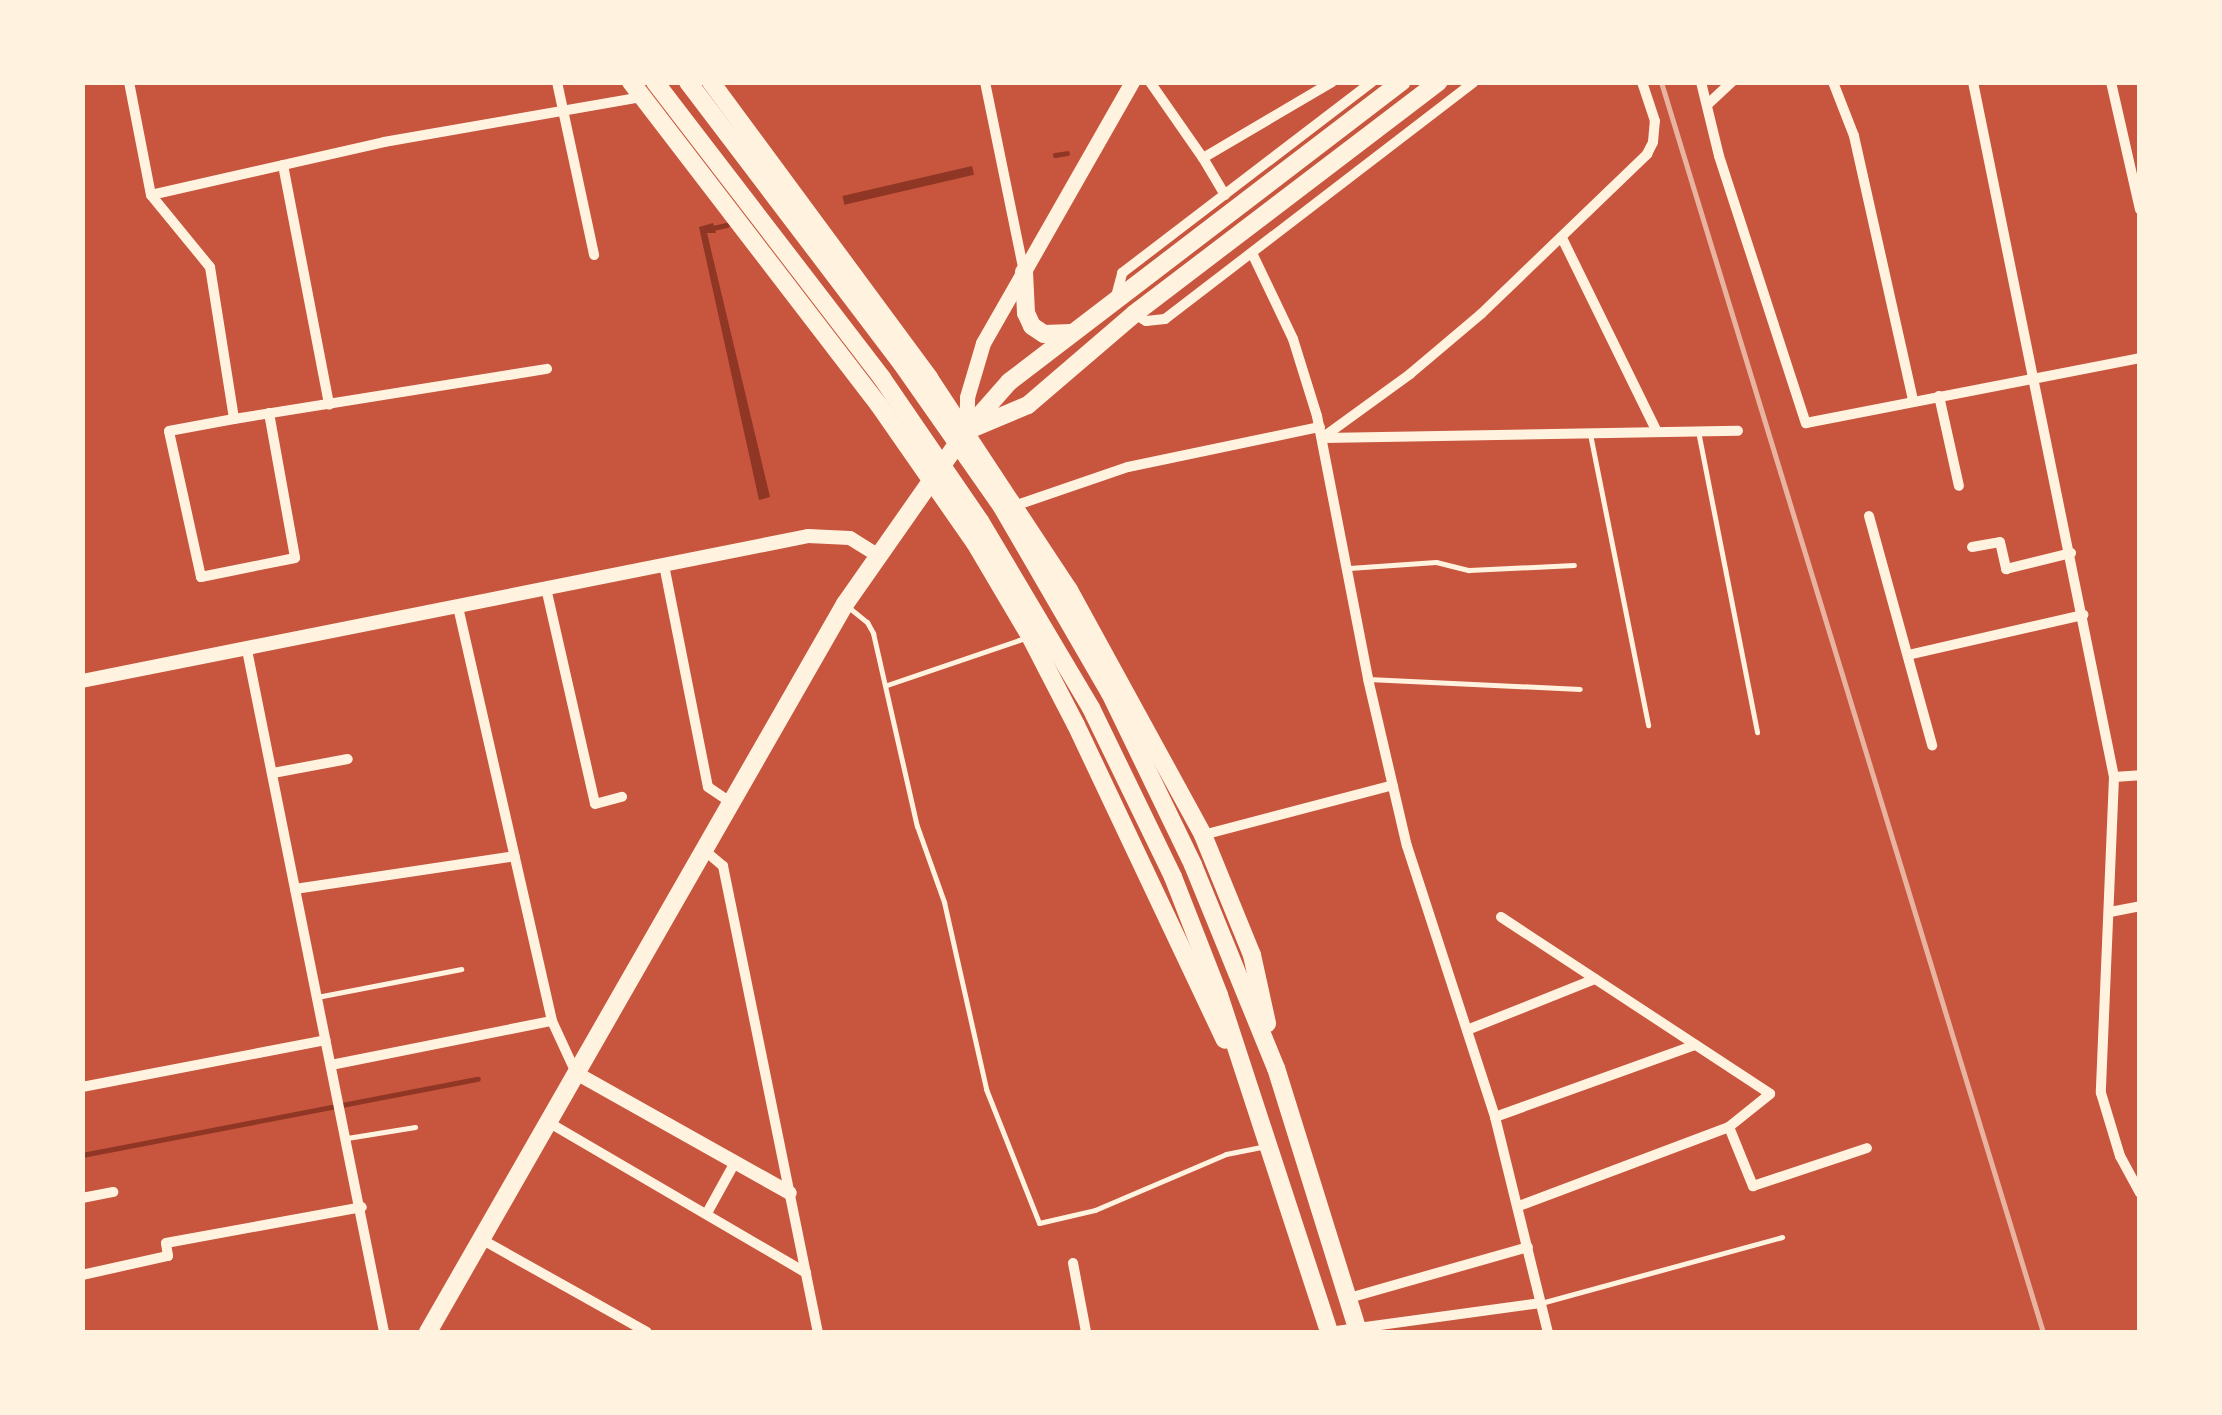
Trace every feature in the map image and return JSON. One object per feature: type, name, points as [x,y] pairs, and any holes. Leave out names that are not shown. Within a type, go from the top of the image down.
[{"type":"main road","points":[[655,82],[796,262],[1091,708],[1173,877],[1220,995],[1329,1332]]},
{"type":"main road","points":[[688,82],[1016,506],[1069,590],[1203,836],[1252,955],[1276,1068]]},
{"type":"main road","points":[[964,440],[967,398],[977,356],[1132,82]]},
{"type":"main road","points":[[428,1332],[844,604],[937,472],[1009,382],[1402,82]]},
{"type":"main road","points":[[964,440],[1028,405],[1134,314],[1439,82]]},
{"type":"main road","points":[[719,84],[964,440],[1075,629],[1193,865],[1276,1068],[1358,1332]]},
{"type":"main road","points":[[636,90],[937,472],[1030,636],[1248,1085]]},
{"type":"main road","points":[[1024,272],[1026,313],[1032,326],[1044,334],[1071,333]]},
{"type":"street","points":[[129,82],[151,195],[210,267],[234,419]]},
{"type":"street","points":[[557,82],[594,255]]},
{"type":"street","points":[[985,82],[1024,272]]},
{"type":"street","points":[[1150,82],[1225,195]]},
{"type":"street","points":[[1134,314],[1146,321],[1164,319],[1474,82]]},
{"type":"street","points":[[1321,432],[1410,374],[1595,209],[1653,142],[1655,121],[1642,82]]},
{"type":"street","points":[[1702,82],[1719,156],[1806,423],[2140,358]]},
{"type":"street","points":[[1708,104],[1732,82]]},
{"type":"street","points":[[1834,82],[1854,136],[1914,400]]},
{"type":"street","points":[[1973,82],[2114,777],[2101,1093],[2120,1156],[2140,1194]]},
{"type":"street","points":[[2111,82],[2140,210]]},
{"type":"street","points":[[1115,301],[1122,273],[1338,109],[1364,85]]},
{"type":"street","points":[[1203,158],[1262,120],[1328,86],[1338,109]]},
{"type":"street","points":[[151,195],[562,111],[636,90]]},
{"type":"street","points":[[283,165],[330,404]]},
{"type":"street","points":[[1562,238],[1657,432]]},
{"type":"street","points":[[1252,253],[1293,339],[1321,432],[1368,679],[1407,846],[1495,1118],[1548,1332]]},
{"type":"street","points":[[269,414],[295,558],[201,577],[170,431],[234,419],[547,369]]},
{"type":"street","points":[[1939,396],[1959,486]]},
{"type":"street","points":[[1016,506],[1128,467],[1321,432],[1738,430]]},
{"type":"street","points":[[1869,516],[1932,745]]},
{"type":"street","points":[[82,682],[830,534],[850,538],[876,554]]},
{"type":"street","points":[[1972,547],[2000,542],[2006,569],[2071,552]]},
{"type":"street","points":[[664,565],[708,787],[730,802]]},
{"type":"street","points":[[546,588],[595,804],[622,797]]},
{"type":"street","points":[[458,607],[552,1021],[564,1056],[576,1073],[790,1193]]},
{"type":"street","points":[[1908,655],[2083,615]]},
{"type":"street","points":[[247,650],[362,1207],[384,1332]]},
{"type":"street","points":[[273,773],[348,759]]},
{"type":"street","points":[[2114,777],[2140,776]]},
{"type":"street","points":[[1203,836],[1393,786]]},
{"type":"street","points":[[703,849],[723,866],[818,1332]]},
{"type":"street","points":[[296,889],[515,856]]},
{"type":"street","points":[[2110,912],[2140,906]]},
{"type":"street","points":[[1501,917],[1770,1094],[1729,1127],[1519,1206]]},
{"type":"street","points":[[1467,1030],[1595,979]]},
{"type":"street","points":[[331,1065],[552,1021]]},
{"type":"street","points":[[82,1087],[325,1040]]},
{"type":"street","points":[[1495,1118],[1695,1044]]},
{"type":"street","points":[[548,1122],[806,1274]]},
{"type":"street","points":[[1729,1127],[1752,1186],[1867,1148]]},
{"type":"street","points":[[707,1214],[734,1164]]},
{"type":"street","points":[[82,1198],[112,1192]]},
{"type":"street","points":[[82,1274],[168,1256],[166,1243],[362,1207]]},
{"type":"street","points":[[481,1239],[647,1332]]},
{"type":"street","points":[[1349,1298],[1528,1247]]},
{"type":"street","points":[[1073,1263],[1086,1332]]},
{"type":"street","points":[[1329,1332],[1358,1332],[1541,1304]]},
{"type":"lane","points":[[1698,431],[1757,732]]},
{"type":"lane","points":[[1590,433],[1648,725]]},
{"type":"lane","points":[[1348,568],[1436,562],[1469,570],[1574,564]]},
{"type":"lane","points":[[844,604],[868,622],[917,826],[944,902],[986,1089],[1039,1223],[1096,1210],[1226,1154],[1268,1145]]},
{"type":"lane","points":[[886,685],[1030,636]]},
{"type":"lane","points":[[1368,679],[1479,680],[1580,689]]},
{"type":"lane","points":[[317,997],[461,969]]},
{"type":"lane","points":[[347,1138],[415,1127]]},
{"type":"lane","points":[[1541,1304],[1782,1237]]},
{"type":"shaded area","points":[[972,166],[974,175],[844,205],[842,196]]},
{"type":"shaded area","points":[[713,223],[716,233],[707,233],[770,497],[759,500],[699,227]]},
{"type":"waterway","points":[[1055,155],[1067,153]]},
{"type":"waterway","points":[[708,229],[727,225]]},
{"type":"waterway","points":[[82,1155],[478,1079]]},
{"type":"railway","points":[[1661,82],[2043,1332]]}]
